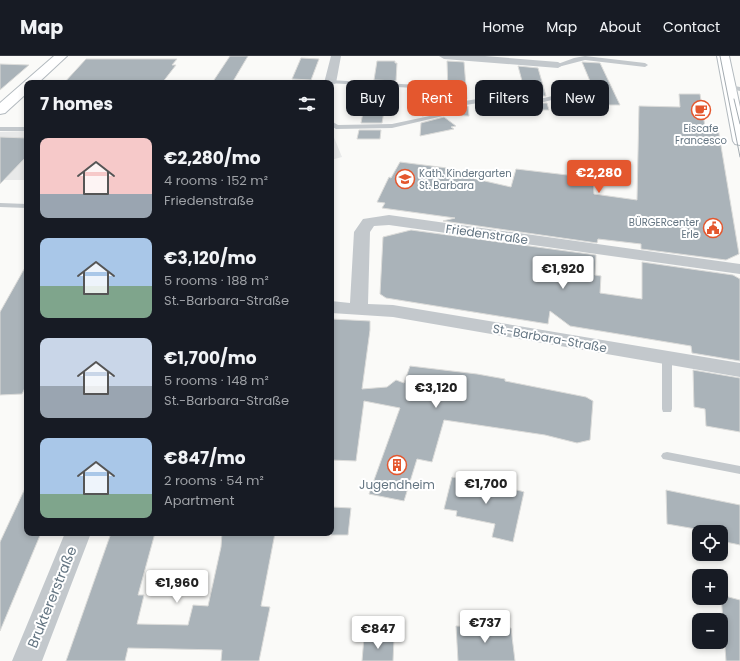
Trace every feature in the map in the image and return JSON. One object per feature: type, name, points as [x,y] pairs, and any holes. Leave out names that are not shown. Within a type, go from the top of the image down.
[{"type":"main road","points":[[33,80],[61,56]]},
{"type":"main road","points":[[723,56],[735,88],[740,141]]},
{"type":"main road","points":[[0,110],[24,89]]},
{"type":"street","points":[[330,80],[336,56]]},
{"type":"street","points":[[444,56],[558,65]]},
{"type":"street","name":"Friedenstraße","points":[[359,308],[362,232],[369,222],[389,220],[740,269]]},
{"type":"street","points":[[334,307],[359,308]]},
{"type":"street","name":"St.-Barbara-Straße","points":[[359,308],[393,312],[740,370]]},
{"type":"street","name":"Bruktererstraße","points":[[27,661],[77,536]]},
{"type":"lane","points":[[558,65],[576,59],[585,58],[645,65]]},
{"type":"lane","points":[[334,82],[407,86]]},
{"type":"lane","points":[[334,125],[336,127],[380,127],[441,115],[452,106],[490,99],[544,100],[551,98]]},
{"type":"lane","points":[[0,129],[24,129]]},
{"type":"lane","points":[[0,206],[24,206]]},
{"type":"lane","points":[[667,358],[667,409]]},
{"type":"lane","points":[[668,456],[740,470]]},
{"type":"shaded area","points":[[24,131],[24,180],[0,180],[0,132]]},
{"type":"shaded area","points":[[334,137],[342,157],[334,159]]},
{"type":"building","points":[[230,56],[248,56],[234,80],[214,80]]},
{"type":"building","points":[[301,58],[319,59],[311,80],[292,79]]},
{"type":"building","points":[[86,59],[177,59],[172,65],[176,65],[164,80],[67,80]]},
{"type":"building","points":[[377,61],[395,61],[395,63],[397,63],[396,80],[374,80]]},
{"type":"building","points":[[447,61],[464,62],[465,80],[448,80]]},
{"type":"building","points":[[582,62],[600,63],[608,80],[590,80]]},
{"type":"building","points":[[0,64],[29,65],[0,90]]},
{"type":"building","points":[[518,66],[538,68],[541,80],[522,80]]},
{"type":"building","points":[[609,82],[620,105],[609,105]]},
{"type":"building","points":[[543,86],[546,96],[543,96]]},
{"type":"building","points":[[679,94],[700,94],[705,127],[718,128],[739,254],[726,260],[641,249],[641,244],[598,239],[597,243],[443,221],[455,218],[382,208],[385,203],[377,202],[389,177],[391,178],[400,162],[447,168],[445,172],[511,187],[516,169],[593,178],[594,194],[637,200],[639,106],[680,107]]},
{"type":"building","points":[[543,103],[547,103],[549,110],[543,110]]},
{"type":"building","points":[[468,106],[469,116],[467,116]]},
{"type":"building","points":[[362,116],[383,116],[382,123],[361,123]]},
{"type":"building","points":[[444,117],[456,126],[451,127],[454,129],[420,136],[421,123]]},
{"type":"building","points":[[359,130],[381,130],[380,139],[357,139]]},
{"type":"building","points":[[0,137],[24,138],[24,159],[0,184]]},
{"type":"building","points":[[411,230],[596,255],[595,275],[601,276],[600,293],[642,299],[642,262],[733,275],[740,279],[740,361],[692,353],[691,346],[570,326],[550,311],[548,324],[386,298],[380,294],[383,237]]},
{"type":"building","points":[[24,269],[24,390],[22,394],[0,395],[0,312]]},
{"type":"building","points":[[334,319],[370,321],[362,389],[387,387],[396,380],[404,383],[410,366],[505,379],[505,381],[586,397],[593,401],[590,440],[577,443],[545,435],[444,420],[432,462],[417,459],[404,501],[369,494],[400,408],[364,401],[356,461],[334,460]]},
{"type":"building","points":[[693,370],[740,378],[740,432],[706,426],[705,409],[694,407]]},
{"type":"building","points":[[452,477],[524,492],[513,542],[492,537],[495,524],[456,516],[457,511],[444,509]]},
{"type":"building","points":[[24,490],[24,536],[40,536],[0,631],[0,542]]},
{"type":"building","points":[[666,490],[740,505],[740,545],[728,542],[728,525],[692,525],[692,528],[667,524]]},
{"type":"building","points":[[334,507],[351,508],[348,535],[334,535]]},
{"type":"building","points":[[110,536],[154,536],[138,595],[144,595],[137,624],[188,625],[193,605],[208,606],[221,547],[222,536],[274,536],[261,606],[270,607],[259,661],[221,661],[222,650],[128,648],[125,661],[66,661]]},
{"type":"building","points":[[728,597],[740,600],[740,661],[726,661],[725,649],[728,649],[728,613],[722,613],[722,605],[728,605]]},
{"type":"building","points":[[456,626],[511,628],[515,661],[458,661]]},
{"type":"building","points":[[364,637],[394,639],[393,661],[362,661]]},
{"type":"tram line","points":[[720,56],[740,157]]},
{"type":"tram line","points":[[734,99],[740,124]]},
{"type":"place","name":"Eiscafe Francesco","points":[[701,110]]},
{"type":"place","name":"Kath. Kindergarten St. Barbara","points":[[405,179]]},
{"type":"place","name":"BÜRGERcenter Erle","points":[[713,228]]},
{"type":"place","name":"Jugendheim","points":[[397,465]]}]
